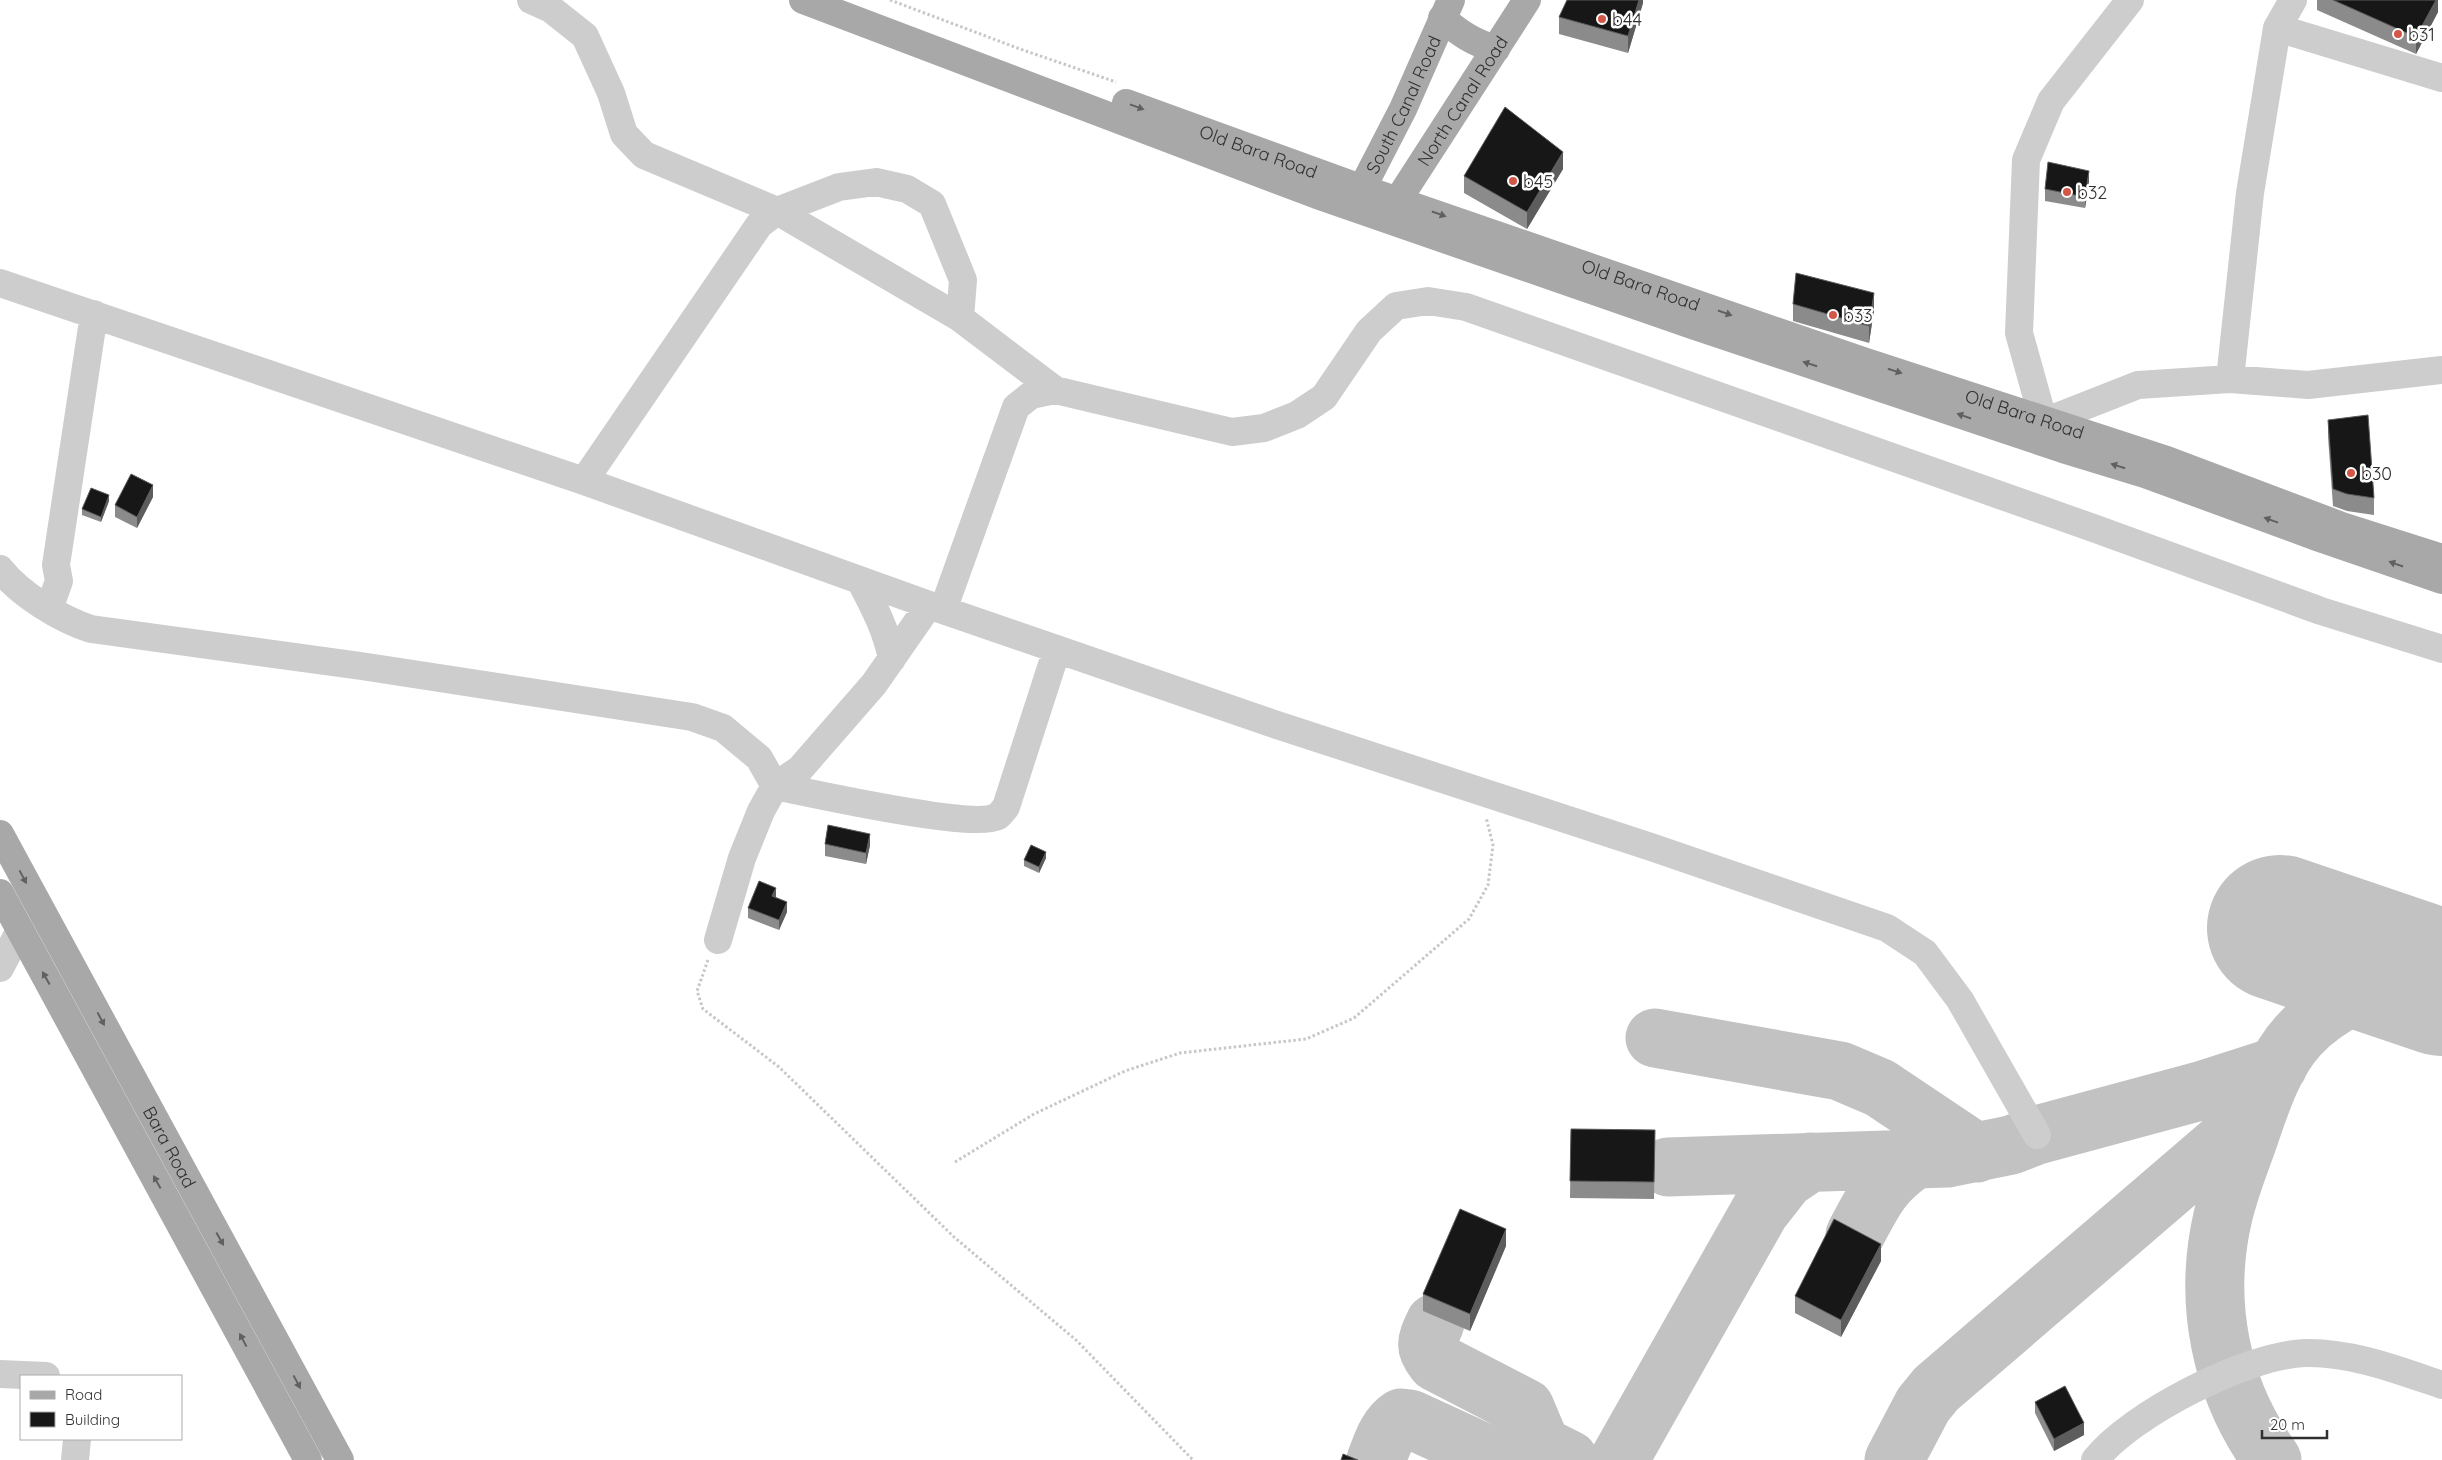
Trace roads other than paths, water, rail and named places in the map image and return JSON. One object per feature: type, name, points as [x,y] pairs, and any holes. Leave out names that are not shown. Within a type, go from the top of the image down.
[{"type":"main road","points":[[803,0],[1357,198]]},
{"type":"main road","name":"Old Bara Road","points":[[845,0],[1357,198],[1858,369],[2046,420],[2167,460],[2342,526],[2442,558]]},
{"type":"main road","name":"North Canal Road","points":[[1389,209],[1527,0]]},
{"type":"main road","points":[[1447,9],[1460,35],[1480,45],[1496,49]]},
{"type":"main road","name":"South Canal Road","points":[[1357,198],[1403,109],[1447,9]]},
{"type":"main road","points":[[1858,369],[2062,449],[2145,474],[2317,537],[2442,580]]},
{"type":"main road","name":"Bara Road","points":[[0,834],[340,1460]]},
{"type":"main road","points":[[0,893],[308,1460]]},
{"type":"main road","points":[[177,1218],[200,1203]]},
{"type":"street","points":[[531,0],[551,8],[585,36],[611,93],[624,134],[644,154],[777,210],[960,318],[1055,390],[1232,432],[1264,428],[1297,415],[1324,397],[1369,331],[1396,306],[1428,301],[1466,307],[2096,529],[2321,611],[2442,649]]},
{"type":"street","points":[[2130,0],[2051,101],[2026,160],[2019,333],[2046,420],[2138,385],[2230,379],[2308,385],[2442,370]]},
{"type":"street","points":[[2230,379],[2250,193],[2277,28],[2293,0]]},
{"type":"street","points":[[2277,28],[2442,78]]},
{"type":"street","points":[[584,481],[759,225],[777,210],[839,187],[876,182],[907,189],[932,204],[963,280],[960,318]]},
{"type":"street","points":[[0,282],[584,481],[936,608],[1480,793],[1652,847],[1887,928],[1925,953],[1960,1000],[2037,1135]]},
{"type":"street","points":[[49,609],[59,582],[56,565],[94,314]]},
{"type":"street","points":[[718,940],[742,858],[760,811],[775,786],[800,769],[874,684],[892,659],[936,608],[1016,407],[1032,395],[1055,390]]},
{"type":"street","points":[[0,569],[8,578],[49,609],[68,621],[91,629],[361,666],[692,717],[724,728],[759,758],[775,786],[930,816],[978,819],[998,816],[1006,807],[1057,649]]},
{"type":"street","points":[[860,580],[876,610],[892,659]]},
{"type":"street","points":[[0,968],[20,930]]},
{"type":"street","points":[[2095,1460],[2105,1447],[2145,1416],[2186,1394],[2262,1360],[2305,1353],[2343,1356],[2386,1366],[2442,1385]]},
{"type":"street","points":[[0,1374],[23,1375]]},
{"type":"street","points":[[75,1460],[77,1440]]},
{"type":"place","name":"b44","points":[[1602,19]]},
{"type":"place","name":"b31","points":[[2398,34]]},
{"type":"place","name":"b45","points":[[1513,181]]},
{"type":"place","name":"b32","points":[[2067,192]]},
{"type":"place","name":"b33","points":[[1833,315]]},
{"type":"place","name":"b30","points":[[2351,473]]}]
